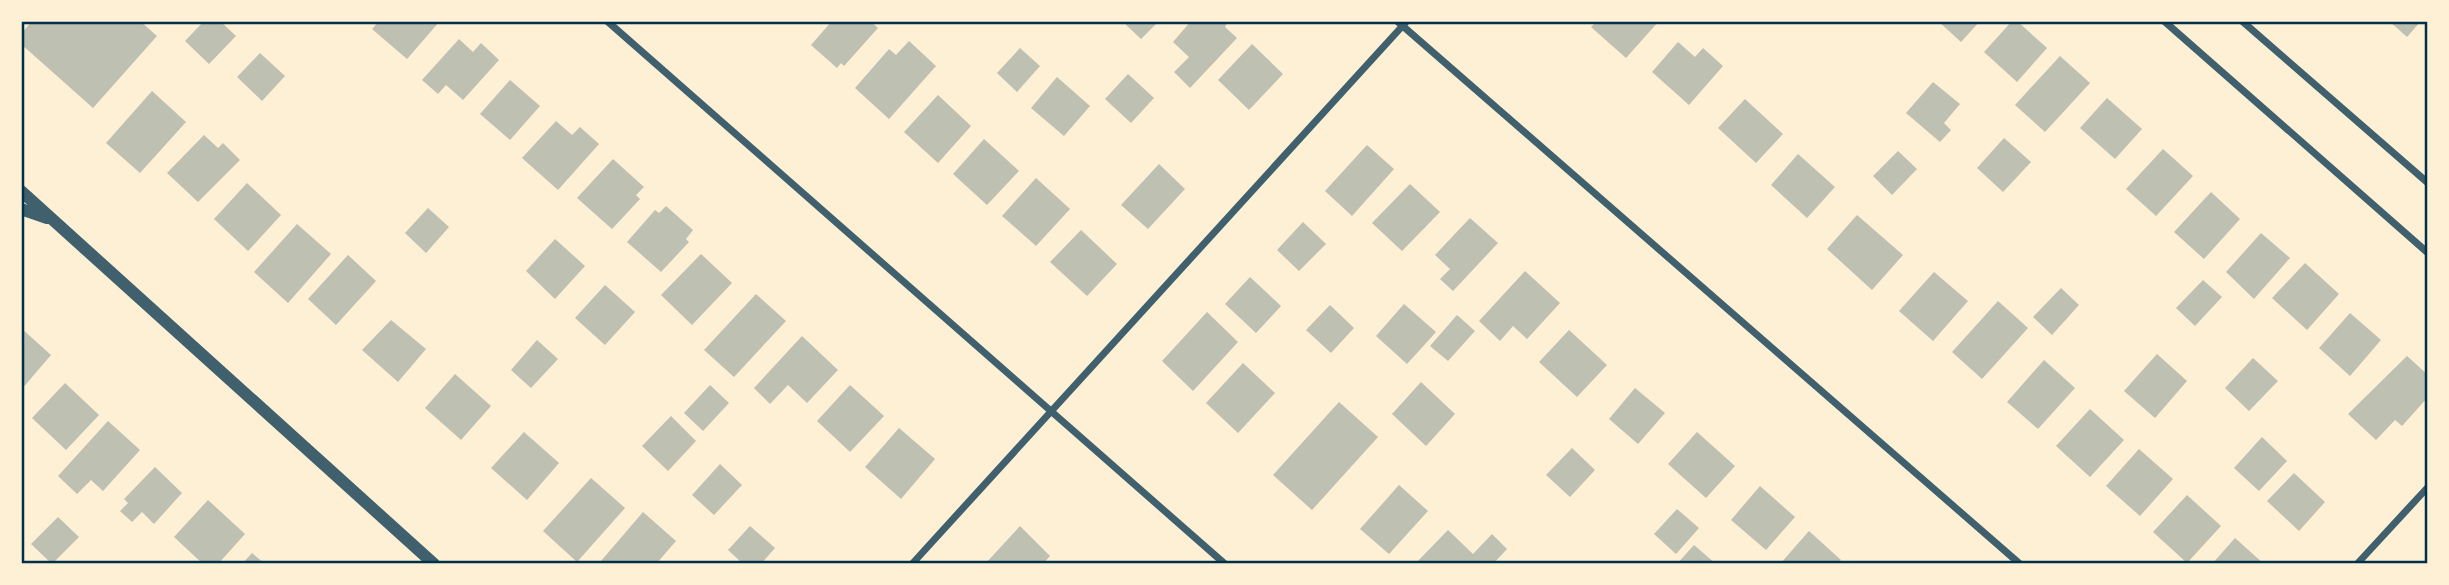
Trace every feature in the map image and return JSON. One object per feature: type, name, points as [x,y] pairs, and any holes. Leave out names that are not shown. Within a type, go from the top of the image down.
[{"type":"street","points":[[607,21],[1225,564]]},
{"type":"street","points":[[2164,21],[2428,253]]},
{"type":"street","points":[[2242,21],[2428,183]]},
{"type":"street","points":[[912,564],[1402,23],[2020,564]]},
{"type":"street","points":[[21,191],[434,564]]},
{"type":"street","points":[[21,209],[53,220]]},
{"type":"street","points":[[2357,564],[2428,487]]},
{"type":"building","points":[[32,21],[140,21],[157,36],[93,108],[21,44],[21,34]]},
{"type":"building","points":[[204,21],[220,21],[236,36],[209,64],[185,41]]},
{"type":"building","points":[[379,21],[440,21],[407,59],[372,29]]},
{"type":"building","points":[[832,21],[870,21],[878,28],[844,66],[841,63],[837,68],[811,45]]},
{"type":"building","points":[[1122,21],[1159,21],[1141,39]]},
{"type":"building","points":[[1191,21],[1228,21],[1225,27],[1237,38],[1190,88],[1174,72],[1189,57],[1173,42]]},
{"type":"building","points":[[1597,21],[1659,21],[1626,58],[1591,27]]},
{"type":"building","points":[[1938,21],[1980,21],[1961,42]]},
{"type":"building","points":[[2012,21],[2017,21],[2047,48],[2017,82],[1984,52]]},
{"type":"building","points":[[2389,21],[2421,21],[2407,37]]},
{"type":"building","points":[[459,39],[473,52],[481,43],[499,60],[463,100],[446,85],[438,94],[422,80]]},
{"type":"building","points":[[909,41],[936,66],[889,119],[855,88],[889,49],[896,55]]},
{"type":"building","points":[[1678,42],[1695,57],[1703,48],[1723,66],[1689,105],[1652,72]]},
{"type":"building","points":[[1252,44],[1283,74],[1249,110],[1218,80]]},
{"type":"building","points":[[1020,48],[1040,66],[1017,92],[997,73]]},
{"type":"building","points":[[260,53],[285,76],[262,101],[237,77]]},
{"type":"building","points":[[2060,56],[2090,83],[2045,132],[2015,105]]},
{"type":"building","points":[[1128,74],[1154,98],[1131,123],[1105,99]]},
{"type":"building","points":[[1057,77],[1090,106],[1064,136],[1031,108]]},
{"type":"building","points":[[510,80],[540,106],[510,140],[480,114]]},
{"type":"building","points":[[1933,82],[1960,104],[1944,123],[1951,130],[1940,142],[1906,113]]},
{"type":"building","points":[[152,91],[186,122],[140,173],[106,143]]},
{"type":"building","points":[[938,95],[971,126],[938,163],[904,132]]},
{"type":"building","points":[[2107,98],[2142,129],[2115,159],[2080,128]]},
{"type":"building","points":[[1745,99],[1783,134],[1756,163],[1718,128]]},
{"type":"building","points":[[556,121],[572,135],[580,127],[599,144],[558,190],[522,158]]},
{"type":"building","points":[[204,135],[218,148],[223,143],[240,160],[198,202],[167,173]]},
{"type":"building","points":[[2004,138],[2031,162],[2003,192],[1977,168]]},
{"type":"building","points":[[984,139],[1019,171],[987,205],[953,174]]},
{"type":"building","points":[[1367,145],[1394,169],[1352,216],[1325,191]]},
{"type":"building","points":[[2163,149],[2193,176],[2156,216],[2126,189]]},
{"type":"building","points":[[1898,151],[1917,169],[1892,195],[1873,176]]},
{"type":"building","points":[[1798,154],[1835,187],[1807,218],[1771,185]]},
{"type":"building","points":[[613,159],[644,187],[636,195],[640,199],[612,229],[577,198]]},
{"type":"building","points":[[1159,164],[1185,189],[1148,229],[1121,205]]},
{"type":"building","points":[[1036,178],[1070,209],[1036,246],[1002,216]]},
{"type":"building","points":[[247,183],[281,215],[248,251],[214,219]]},
{"type":"building","points":[[1410,184],[1440,212],[1402,251],[1372,223]]},
{"type":"building","points":[[2211,192],[2240,219],[2204,259],[2174,232]]},
{"type":"building","points":[[666,206],[693,230],[686,239],[689,242],[661,272],[627,242],[655,210],[659,213]]},
{"type":"building","points":[[428,208],[449,227],[426,253],[405,233]]},
{"type":"building","points":[[1857,215],[1903,255],[1872,290],[1827,249]]},
{"type":"building","points":[[1470,218],[1498,243],[1453,291],[1440,279],[1450,269],[1435,255]]},
{"type":"building","points":[[1303,222],[1326,244],[1299,271],[1277,250]]},
{"type":"building","points":[[297,224],[331,254],[288,303],[254,272]]},
{"type":"building","points":[[1081,230],[1117,264],[1087,296],[1050,262]]},
{"type":"building","points":[[2261,233],[2290,258],[2254,299],[2226,272]]},
{"type":"building","points":[[555,239],[585,266],[555,299],[526,271]]},
{"type":"building","points":[[701,254],[732,283],[692,325],[661,295]]},
{"type":"building","points":[[348,255],[376,281],[336,325],[308,299]]},
{"type":"building","points":[[2305,263],[2339,294],[2307,330],[2272,298]]},
{"type":"building","points":[[1525,271],[1560,303],[1527,339],[1513,326],[1500,341],[1479,321]]},
{"type":"building","points":[[1934,272],[1968,301],[1933,341],[1899,311]]},
{"type":"building","points":[[1250,277],[1281,306],[1256,333],[1225,304]]},
{"type":"building","points":[[2203,280],[2222,297],[2195,326],[2176,308]]},
{"type":"building","points":[[605,285],[635,312],[605,345],[575,318]]},
{"type":"building","points":[[2061,288],[2079,305],[2052,335],[2033,317]]},
{"type":"building","points":[[756,294],[786,321],[734,377],[704,350]]},
{"type":"building","points":[[1998,301],[2028,328],[1982,379],[1952,352]]},
{"type":"building","points":[[1404,304],[1436,332],[1407,364],[1376,336]]},
{"type":"building","points":[[1330,305],[1354,328],[1331,353],[1306,330]]},
{"type":"building","points":[[1207,312],[1238,342],[1193,391],[1162,361]]},
{"type":"building","points":[[2350,313],[2381,340],[2350,376],[2319,348]]},
{"type":"building","points":[[1457,315],[1475,331],[1448,361],[1430,346]]},
{"type":"building","points":[[391,320],[426,349],[398,382],[362,350]]},
{"type":"building","points":[[21,328],[51,355],[21,390]]},
{"type":"building","points":[[1569,330],[1607,365],[1577,397],[1539,362]]},
{"type":"building","points":[[802,336],[838,370],[807,403],[788,385],[770,404],[754,388]]},
{"type":"building","points":[[537,340],[558,359],[531,388],[511,370]]},
{"type":"building","points":[[2157,354],[2187,381],[2155,418],[2124,391]]},
{"type":"building","points":[[2407,356],[2428,375],[2428,397],[2402,426],[2395,420],[2376,440],[2348,414]]},
{"type":"building","points":[[2253,358],[2278,381],[2249,411],[2225,388]]},
{"type":"building","points":[[2044,360],[2075,388],[2038,429],[2007,402]]},
{"type":"building","points":[[1243,363],[1275,393],[1238,433],[1206,403]]},
{"type":"building","points":[[455,374],[491,406],[461,440],[425,408]]},
{"type":"building","points":[[1421,382],[1455,414],[1426,446],[1392,414]]},
{"type":"building","points":[[65,383],[99,415],[66,450],[32,418]]},
{"type":"building","points":[[710,385],[729,403],[703,431],[684,413]]},
{"type":"building","points":[[850,385],[884,416],[850,452],[817,421]]},
{"type":"building","points":[[1635,388],[1665,413],[1638,444],[1609,419]]},
{"type":"building","points":[[1339,402],[1378,437],[1312,510],[1273,475]]},
{"type":"building","points":[[2090,409],[2124,440],[2090,477],[2056,446]]},
{"type":"building","points":[[671,416],[696,441],[668,471],[642,446]]},
{"type":"building","points":[[108,421],[140,450],[103,491],[91,480],[77,494],[58,476]]},
{"type":"building","points":[[899,428],[935,459],[901,499],[865,467]]},
{"type":"building","points":[[524,432],[559,463],[527,500],[491,468]]},
{"type":"building","points":[[1697,432],[1735,466],[1706,498],[1668,464]]},
{"type":"building","points":[[2262,437],[2287,461],[2259,491],[2234,468]]},
{"type":"building","points":[[1572,448],[1595,470],[1570,497],[1546,475]]},
{"type":"building","points":[[2139,449],[2173,479],[2140,516],[2106,486]]},
{"type":"building","points":[[720,464],[742,485],[714,515],[692,495]]},
{"type":"building","points":[[155,467],[182,493],[154,524],[142,512],[132,522],[120,511],[128,503],[124,499]]},
{"type":"building","points":[[2294,473],[2325,502],[2299,531],[2267,501]]},
{"type":"building","points":[[591,478],[625,508],[577,562],[543,531]]},
{"type":"building","points":[[1399,485],[1428,511],[1389,554],[1360,529]]},
{"type":"building","points":[[1760,486],[1795,517],[1766,550],[1731,520]]},
{"type":"building","points":[[2187,495],[2221,526],[2187,563],[2153,532]]},
{"type":"building","points":[[208,500],[245,534],[218,564],[203,564],[174,537]]},
{"type":"building","points":[[1677,509],[1699,528],[1676,554],[1654,534]]},
{"type":"building","points":[[643,512],[676,541],[656,564],[605,564],[601,561]]},
{"type":"building","points":[[58,517],[79,537],[52,564],[31,544]]},
{"type":"building","points":[[750,526],[775,548],[761,564],[743,564],[728,550]]},
{"type":"building","points":[[1020,526],[1050,556],[1043,564],[985,564]]},
{"type":"building","points":[[1448,530],[1473,554],[1492,534],[1507,549],[1493,564],[1415,564]]},
{"type":"building","points":[[1809,531],[1841,560],[1837,564],[1780,564]]},
{"type":"building","points":[[2235,538],[2264,564],[2212,564]]},
{"type":"building","points":[[1694,545],[1716,564],[1677,564]]},
{"type":"building","points":[[252,553],[265,564],[242,564]]}]
